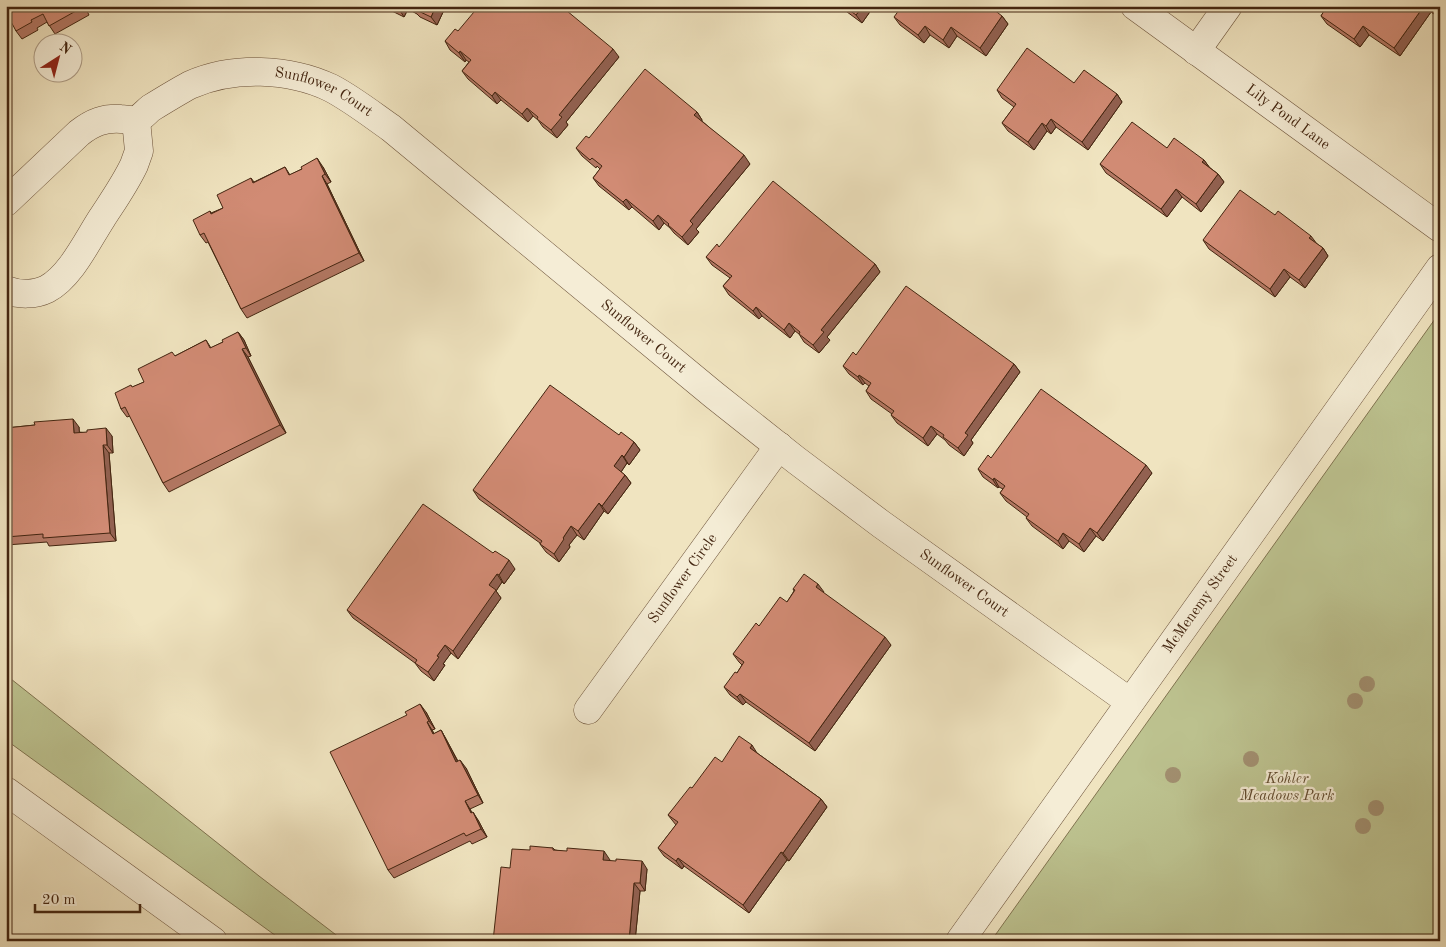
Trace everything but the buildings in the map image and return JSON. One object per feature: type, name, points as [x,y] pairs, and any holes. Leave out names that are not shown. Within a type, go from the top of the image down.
[{"type":"street","name":"Lily Pond Lane","points":[[1135,6],[1440,228]]},
{"type":"street","points":[[1196,51],[1228,6]]},
{"type":"street","name":"Sunflower Court","points":[[136,120],[178,91],[222,76],[252,72],[282,74],[314,81],[357,104],[391,128],[778,446],[866,513],[1130,702]]},
{"type":"street","points":[[6,202],[92,123],[113,118],[136,120],[139,152],[134,166],[71,266],[57,282],[47,289],[36,293],[19,293],[6,290]]},
{"type":"street","name":"McMenemy Street","points":[[960,941],[1440,268]]},
{"type":"street","name":"Sunflower Circle","points":[[588,710],[778,446]]},
{"type":"street","points":[[6,791],[213,941]]},
{"type":"green space","name":"Kohler Meadows Park","points":[[1440,312],[1440,941],[991,941]]},
{"type":"green space","points":[[6,675],[344,941],[283,941],[6,740]]}]
